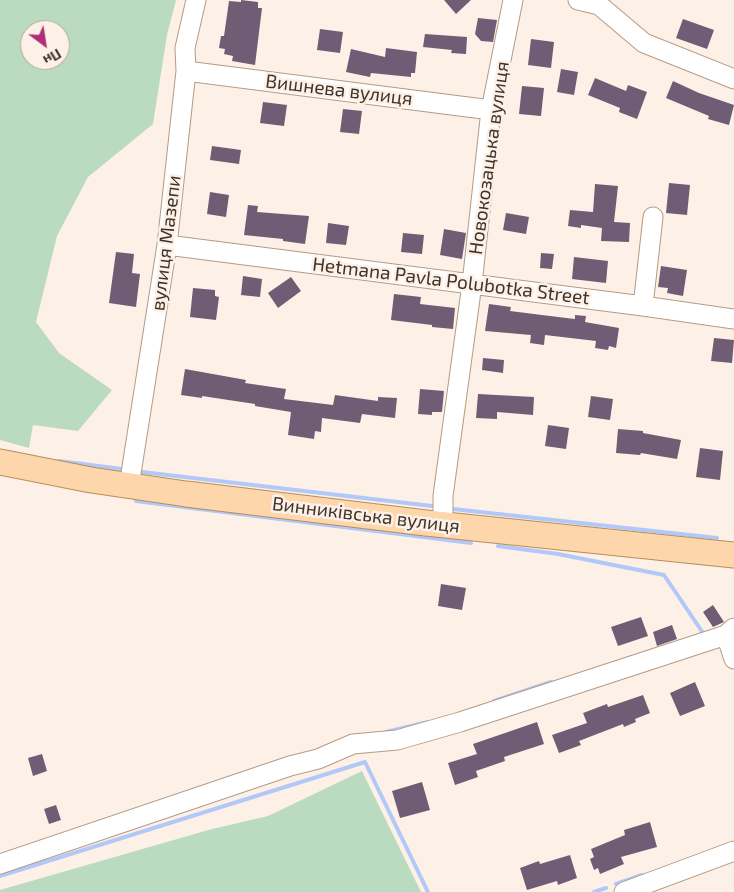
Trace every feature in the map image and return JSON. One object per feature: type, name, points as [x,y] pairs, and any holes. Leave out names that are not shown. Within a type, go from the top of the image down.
[{"type":"main road","name":"Винниківська вулиця","points":[[0,462],[129,486],[443,524],[734,555]]},
{"type":"street","name":"вулиця Мазепи","points":[[129,486],[168,245],[186,71],[185,48],[196,0]]},
{"type":"street","name":"Новокозацька вулиця","points":[[443,524],[442,496],[472,284],[491,110],[513,0]]},
{"type":"street","points":[[578,0],[599,5],[644,43],[734,79]]},
{"type":"street","name":"Вишнева вулиця","points":[[186,71],[491,110]]},
{"type":"street","points":[[643,306],[653,217]]},
{"type":"street","name":"Hetmana Pavla Polubotka Street","points":[[168,245],[734,319]]},
{"type":"street","points":[[0,864],[290,766],[318,760],[353,744],[397,740],[460,722],[730,632],[734,659]]},
{"type":"street","points":[[624,892],[734,851]]},
{"type":"green space","points":[[0,0],[176,0],[167,35],[153,124],[88,177],[57,236],[36,322],[59,353],[112,390],[78,431],[33,425],[29,448],[0,440]]},
{"type":"green space","points":[[362,771],[421,892],[0,892],[0,890],[212,829],[268,816]]},
{"type":"building","points":[[241,0],[258,2],[258,8],[262,8],[255,65],[232,61],[233,56],[224,54],[225,49],[219,48],[221,36],[224,36],[229,1],[241,2]]},
{"type":"building","points":[[444,0],[471,0],[456,14]]},
{"type":"building","points":[[478,18],[497,20],[493,42],[481,41],[475,34]]},
{"type":"building","points":[[683,19],[714,30],[707,49],[676,38]]},
{"type":"building","points":[[320,29],[343,32],[340,53],[317,50]]},
{"type":"building","points":[[425,34],[467,37],[466,54],[451,53],[452,50],[423,47]]},
{"type":"building","points":[[531,39],[554,42],[551,68],[528,65]]},
{"type":"building","points":[[386,48],[417,52],[415,73],[411,73],[411,77],[371,73],[370,77],[346,72],[351,49],[385,57]]},
{"type":"building","points":[[561,69],[578,72],[574,95],[557,92]]},
{"type":"building","points":[[595,78],[626,91],[628,85],[647,92],[637,119],[619,112],[620,108],[588,95]]},
{"type":"building","points":[[673,81],[699,93],[734,105],[729,125],[708,119],[709,116],[666,98]]},
{"type":"building","points":[[522,86],[544,88],[541,116],[519,114]]},
{"type":"building","points":[[263,102],[287,105],[284,126],[260,123]]},
{"type":"building","points":[[343,109],[362,111],[359,134],[340,132]]},
{"type":"building","points":[[212,146],[241,150],[239,164],[210,160]]},
{"type":"building","points":[[669,183],[690,185],[687,215],[666,213]]},
{"type":"building","points":[[595,184],[618,186],[614,222],[630,223],[629,242],[601,241],[602,228],[581,225],[581,228],[568,226],[570,210],[593,212]]},
{"type":"building","points":[[210,192],[229,195],[226,217],[207,214]]},
{"type":"building","points":[[248,205],[258,206],[257,212],[309,216],[305,244],[283,241],[283,239],[244,235]]},
{"type":"building","points":[[506,213],[529,217],[526,234],[503,230]]},
{"type":"building","points":[[328,223],[349,226],[346,245],[326,243]]},
{"type":"building","points":[[444,229],[466,233],[462,259],[440,255]]},
{"type":"building","points":[[403,233],[424,235],[422,254],[401,252]]},
{"type":"building","points":[[116,252],[134,254],[132,273],[140,274],[136,307],[109,303]]},
{"type":"building","points":[[541,253],[554,254],[552,269],[540,268]]},
{"type":"building","points":[[574,257],[608,261],[606,283],[572,279]]},
{"type":"building","points":[[661,266],[687,270],[683,296],[667,293],[668,288],[658,287]]},
{"type":"building","points":[[243,276],[262,279],[260,297],[241,295]]},
{"type":"building","points":[[291,277],[301,291],[278,308],[268,293]]},
{"type":"building","points":[[193,288],[215,290],[215,296],[219,297],[216,320],[190,317]]},
{"type":"building","points":[[394,294],[421,297],[420,304],[455,308],[453,329],[391,320]]},
{"type":"building","points":[[489,304],[511,307],[510,311],[558,317],[575,319],[575,315],[586,316],[585,322],[619,328],[616,348],[609,346],[608,350],[595,348],[596,341],[545,335],[544,345],[530,343],[531,335],[485,331]]},
{"type":"building","points":[[714,338],[734,340],[732,363],[711,361]]},
{"type":"building","points":[[483,358],[504,360],[503,373],[482,370]]},
{"type":"building","points":[[185,369],[246,380],[245,383],[286,389],[284,399],[333,405],[335,395],[378,401],[378,397],[397,398],[395,418],[362,414],[360,423],[322,418],[321,432],[315,431],[314,439],[288,435],[291,412],[255,406],[255,404],[202,396],[202,398],[181,395]]},
{"type":"building","points":[[420,389],[444,391],[442,412],[432,412],[432,415],[418,414]]},
{"type":"building","points":[[478,394],[534,397],[533,415],[497,412],[497,419],[476,418]]},
{"type":"building","points":[[591,396],[613,399],[610,420],[588,417]]},
{"type":"building","points":[[548,425],[569,428],[566,449],[545,446]]},
{"type":"building","points":[[618,429],[643,431],[643,433],[681,440],[677,459],[641,453],[640,455],[616,453]]},
{"type":"building","points":[[700,448],[723,451],[720,480],[696,477]]},
{"type":"building","points":[[441,584],[466,588],[462,610],[438,606]]},
{"type":"building","points":[[713,605],[724,622],[713,627],[703,612]]},
{"type":"building","points":[[641,617],[648,636],[618,646],[611,627]]},
{"type":"building","points":[[672,625],[677,639],[657,646],[653,632]]},
{"type":"building","points":[[695,682],[705,706],[680,716],[670,693]]},
{"type":"building","points":[[643,695],[650,713],[635,719],[636,722],[624,727],[623,724],[579,741],[581,745],[559,753],[552,735],[587,723],[583,713],[607,704],[608,707]]},
{"type":"building","points":[[537,722],[544,744],[504,757],[505,761],[476,771],[478,777],[455,785],[448,763],[477,754],[473,744]]},
{"type":"building","points":[[42,754],[47,771],[33,776],[28,758]]},
{"type":"building","points":[[422,782],[430,810],[400,818],[392,791]]},
{"type":"building","points":[[56,805],[61,820],[49,824],[44,809]]},
{"type":"building","points":[[650,822],[657,847],[621,857],[624,864],[600,874],[598,868],[594,870],[590,859],[594,857],[591,849],[625,835],[624,830]]},
{"type":"building","points":[[570,855],[577,878],[558,885],[557,881],[527,890],[520,868],[539,861],[540,864]]},
{"type":"waterway","points":[[59,461],[122,469]]},
{"type":"waterway","points":[[142,472],[432,506]]},
{"type":"waterway","points":[[136,501],[471,543]]},
{"type":"waterway","points":[[453,509],[717,538]]},
{"type":"waterway","points":[[498,546],[558,554],[664,575],[703,633],[698,636]]},
{"type":"waterway","points":[[494,701],[551,682]]},
{"type":"waterway","points":[[386,732],[428,722]]},
{"type":"waterway","points":[[0,876],[365,762],[428,892]]},
{"type":"waterway","points":[[616,884],[642,875]]},
{"type":"waterway","points":[[594,892],[606,888]]}]
